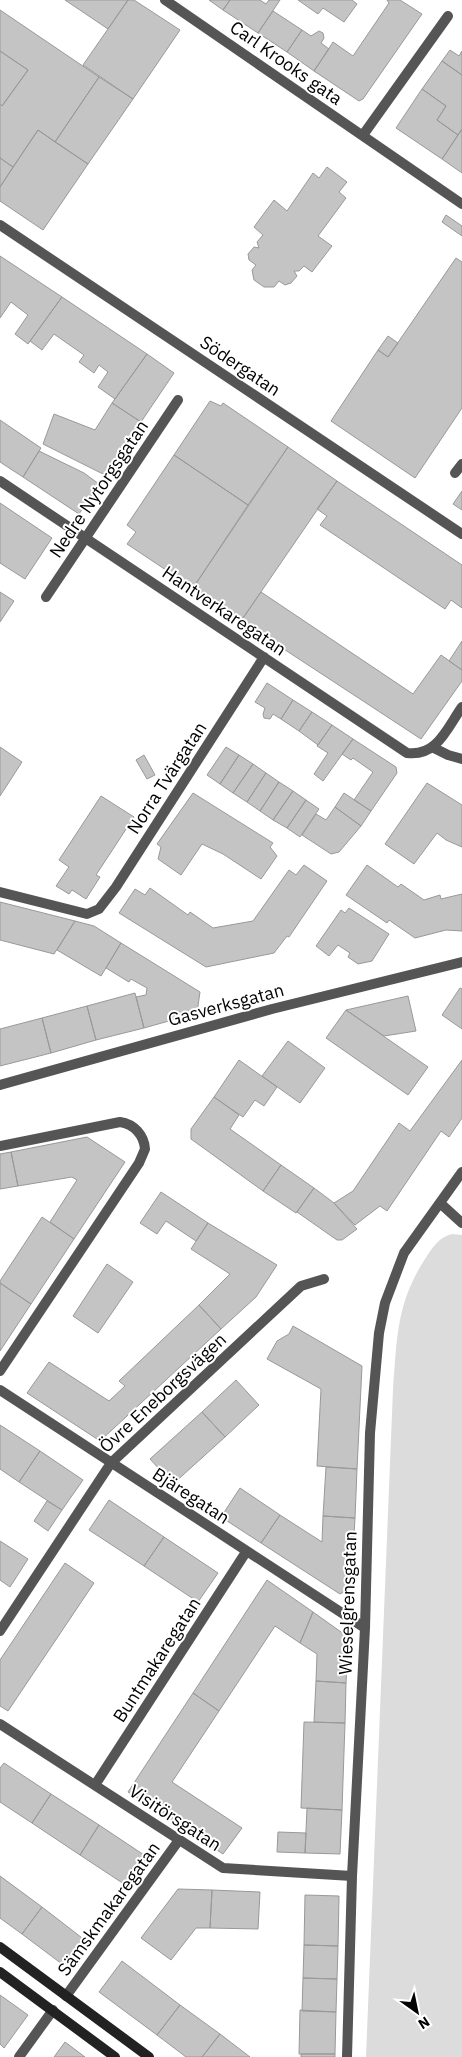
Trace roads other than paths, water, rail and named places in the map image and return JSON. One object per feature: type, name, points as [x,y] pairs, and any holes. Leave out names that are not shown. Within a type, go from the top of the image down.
[{"type":"main road","points":[[0,1947],[149,2057]]},
{"type":"main road","points":[[0,1972],[115,2057]]},
{"type":"street","name":"Carl Krooks gata","points":[[166,0],[462,204]]},
{"type":"street","points":[[363,136],[448,16]]},
{"type":"street","name":"Södergatan","points":[[0,225],[462,534]]},
{"type":"street","name":"Nedre Nytorgsgatan","points":[[46,597],[178,400]]},
{"type":"street","points":[[455,474],[462,464]]},
{"type":"street","name":"Hantverkaregatan","points":[[0,481],[407,753],[423,753],[434,748]]},
{"type":"street","name":"Norra Tvärgatan","points":[[0,892],[81,913],[92,913],[102,906],[264,657]]},
{"type":"street","points":[[462,707],[434,748],[462,759]]},
{"type":"street","name":"Gasverksgatan","points":[[0,1085],[272,1009],[462,962]]},
{"type":"street","points":[[0,1146],[120,1122],[127,1123],[135,1128],[143,1140],[144,1154],[0,1371]]},
{"type":"street","name":"Wieselgrensgatan","points":[[346,2057],[352,1876],[365,1628],[370,1433],[379,1333],[385,1303],[404,1253],[462,1172]]},
{"type":"street","points":[[440,1203],[462,1223]]},
{"type":"street","name":"Övre Eneborgsvägen","points":[[0,1632],[111,1463],[301,1286],[324,1279]]},
{"type":"street","name":"Bjäregatan","points":[[0,1390],[365,1628]]},
{"type":"street","name":"Buntmakaregatan","points":[[95,1785],[246,1552]]},
{"type":"street","name":"Visitörsgatan","points":[[0,1724],[214,1863],[230,1869],[352,1876]]},
{"type":"street","name":"Sämskmakaregatan","points":[[66,1996],[179,1840]]},
{"type":"street","points":[[18,2057],[53,2010]]}]
